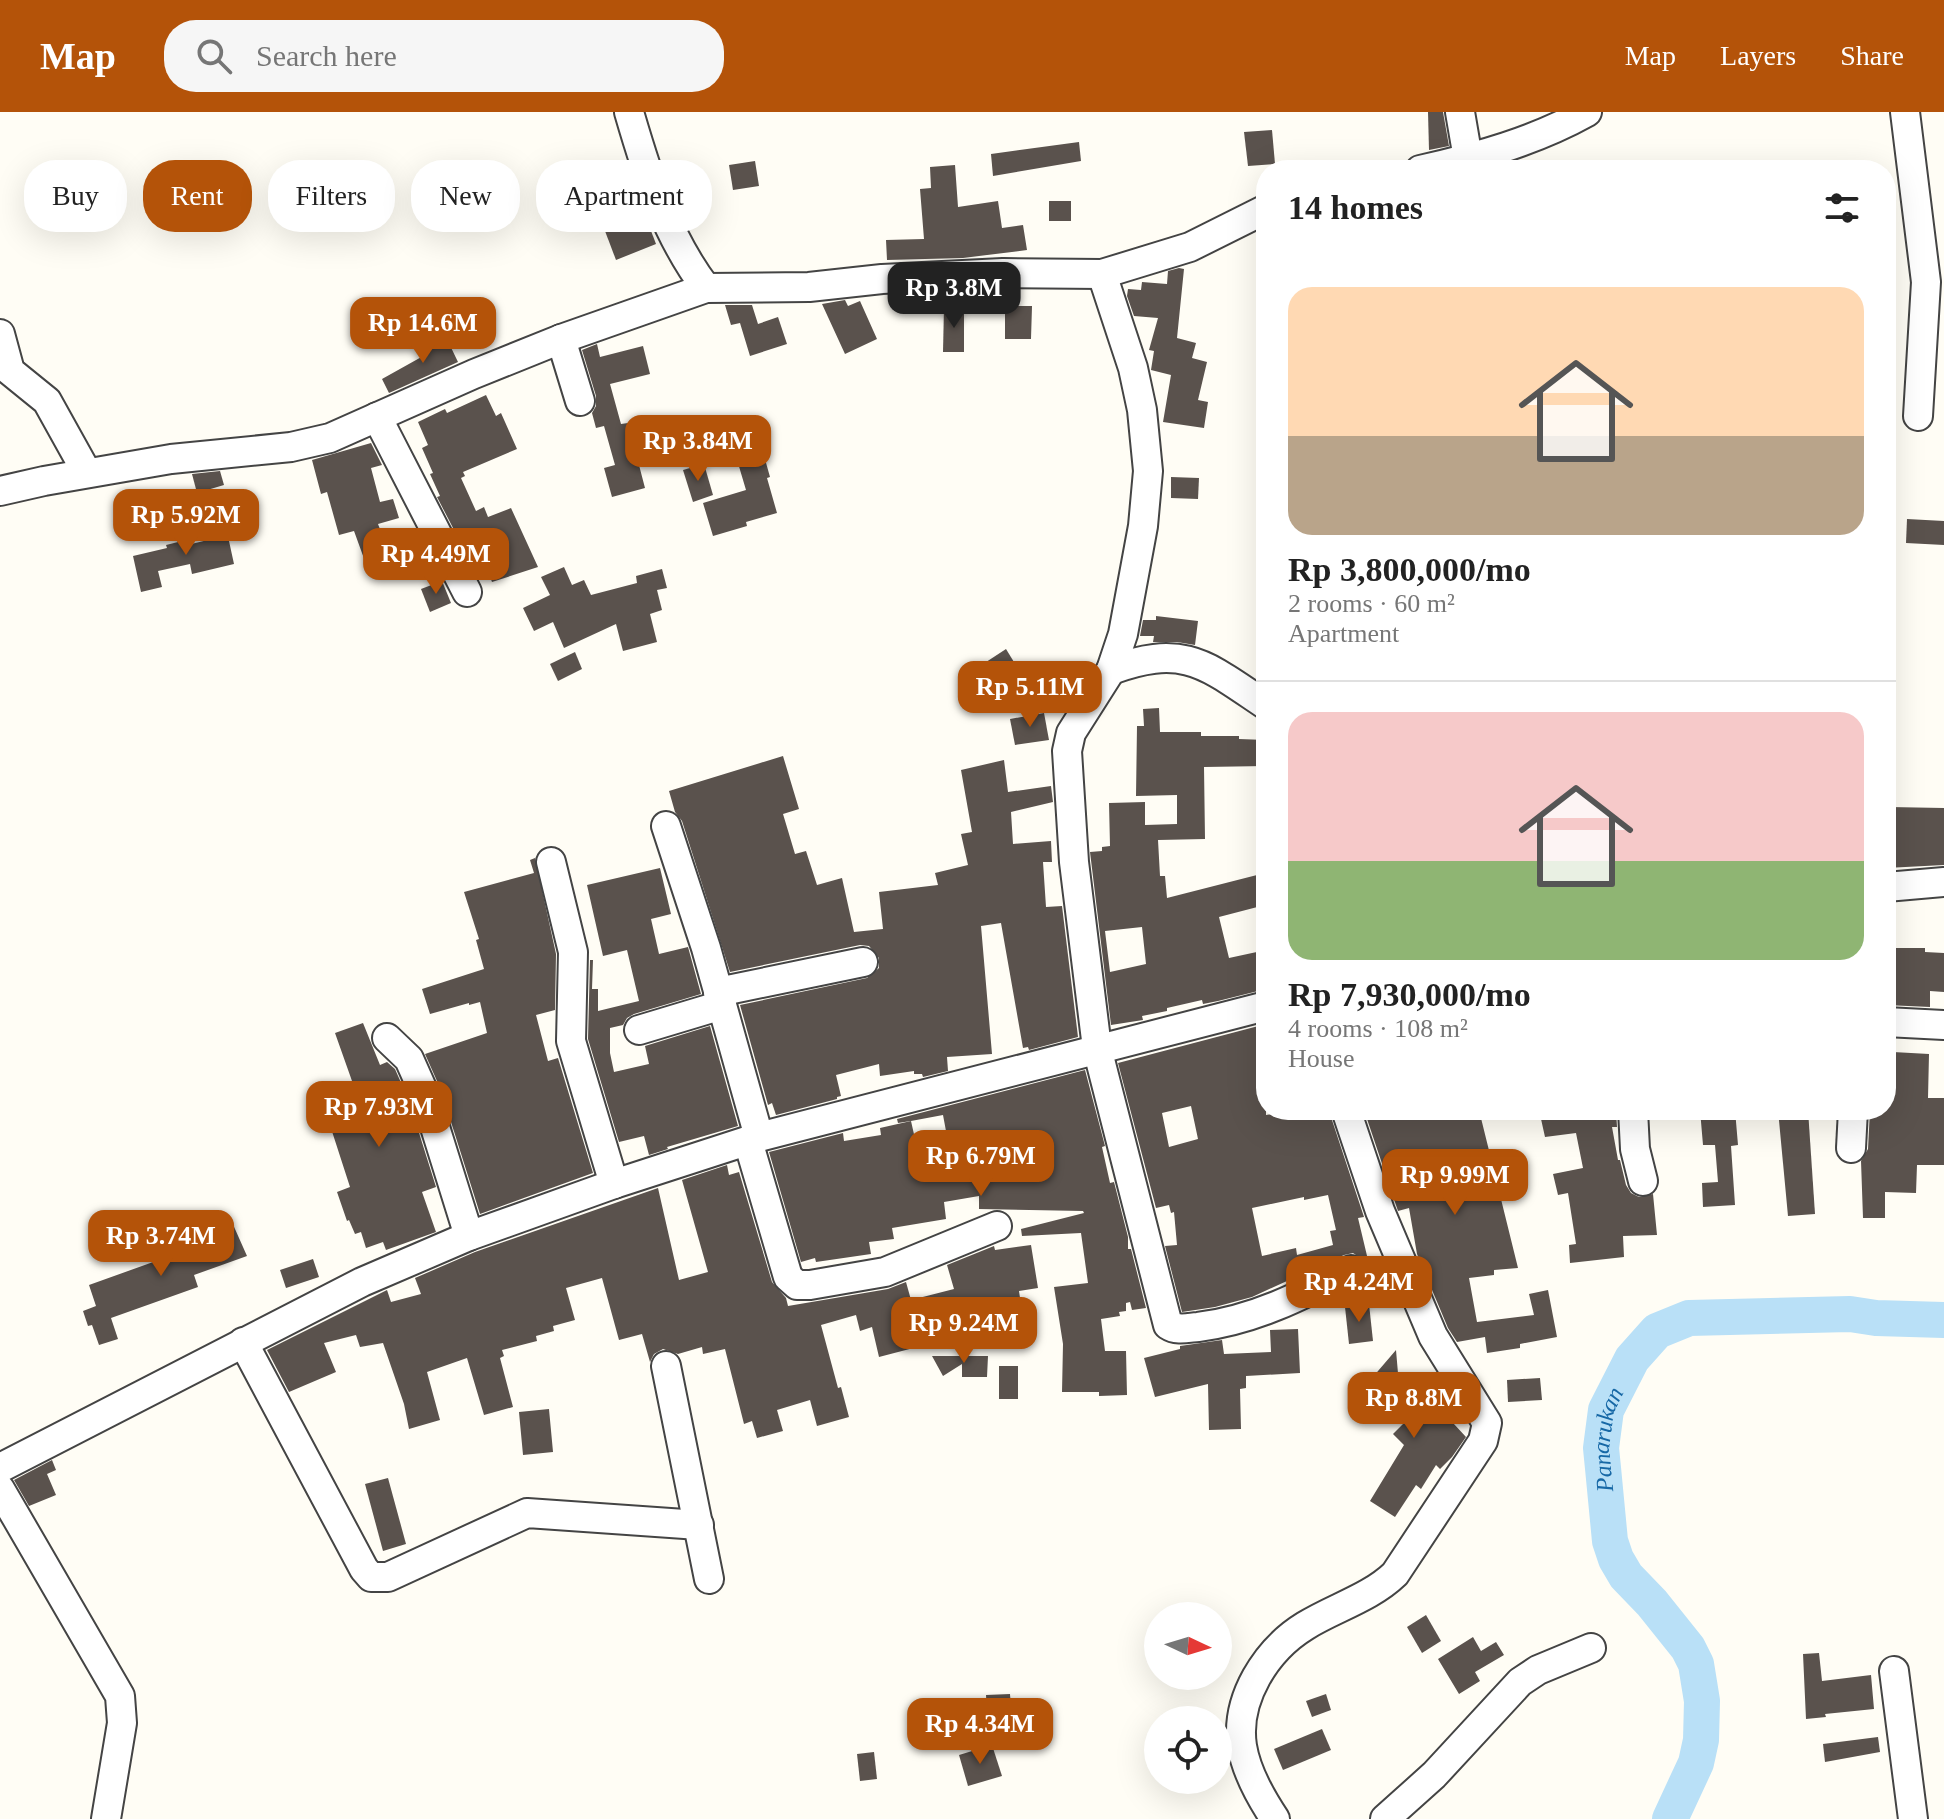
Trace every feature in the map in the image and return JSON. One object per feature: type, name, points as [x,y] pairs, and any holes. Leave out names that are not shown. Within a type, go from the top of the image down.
[{"type":"street","points":[[629,112],[664,218],[690,267],[706,288]]},
{"type":"street","points":[[1460,112],[1468,160]]},
{"type":"street","points":[[1477,160],[1557,120],[1587,112]]},
{"type":"street","points":[[1905,112],[1926,282],[1918,416]]},
{"type":"street","points":[[0,491],[171,459],[291,447],[330,438],[561,339],[706,288],[809,287],[882,279],[1003,273],[1102,274],[1190,247],[1256,214]]},
{"type":"street","points":[[1102,274],[1133,368],[1142,410],[1148,471],[1143,526],[1123,634],[1111,670],[1071,733],[1067,762],[1074,862],[1097,1048],[1168,1325],[1175,1329],[1221,1324],[1251,1316],[1281,1305],[1351,1270]]},
{"type":"street","points":[[561,339],[580,401]]},
{"type":"street","points":[[2,351],[10,371],[47,401],[87,473]]},
{"type":"street","points":[[377,417],[467,592]]},
{"type":"street","points":[[1111,670],[1155,656],[1177,658],[1207,666],[1256,698]]},
{"type":"street","points":[[666,826],[720,998],[788,1277],[797,1285],[821,1284],[885,1272],[997,1226]]},
{"type":"street","points":[[551,862],[573,952],[571,1041],[614,1184]]},
{"type":"street","points":[[1896,886],[1944,882]]},
{"type":"street","points":[[639,1030],[720,998],[863,962]]},
{"type":"street","points":[[0,1468],[362,1282],[469,1236],[753,1139],[1256,1008]]},
{"type":"street","points":[[1896,1023],[1944,1025]]},
{"type":"street","points":[[387,1038],[409,1059],[425,1095],[469,1236]]},
{"type":"street","points":[[1275,1819],[1264,1802],[1242,1745],[1245,1710],[1259,1672],[1284,1640],[1335,1608],[1376,1590],[1395,1574],[1483,1441],[1487,1430],[1482,1413],[1433,1336],[1380,1211],[1349,1120]]},
{"type":"street","points":[[1634,1120],[1635,1149],[1643,1181]]},
{"type":"street","points":[[1851,1148],[1852,1120]]},
{"type":"street","points":[[243,1342],[371,1577],[388,1577],[527,1513],[699,1525]]},
{"type":"street","points":[[666,1366],[709,1579]]},
{"type":"street","points":[[0,1489],[120,1696],[122,1723],[106,1819]]},
{"type":"street","points":[[1385,1819],[1434,1775],[1520,1682],[1538,1670],[1591,1648]]},
{"type":"street","points":[[1894,1671],[1913,1819]]},
{"type":"building","points":[[1428,112],[1443,112],[1449,146],[1429,150]]},
{"type":"building","points":[[1272,130],[1275,160],[1256,160],[1256,165],[1248,166],[1244,132]]},
{"type":"building","points":[[1079,142],[1081,161],[993,176],[991,154]]},
{"type":"building","points":[[755,161],[759,186],[733,190],[729,165]]},
{"type":"building","points":[[955,165],[958,207],[998,201],[1002,228],[1023,225],[1027,250],[963,258],[887,260],[886,240],[924,239],[920,189],[931,188],[930,167]]},
{"type":"building","points":[[1049,201],[1071,201],[1071,221],[1049,221]]},
{"type":"building","points":[[605,232],[651,232],[656,244],[616,260]]},
{"type":"building","points":[[1184,269],[1177,338],[1196,343],[1192,358],[1207,362],[1198,400],[1208,402],[1204,428],[1163,422],[1171,375],[1151,370],[1154,351],[1149,350],[1158,318],[1134,316],[1127,296],[1128,289],[1141,290],[1142,282],[1167,284],[1168,271]]},
{"type":"building","points":[[845,300],[848,306],[860,301],[877,339],[845,354],[822,304]]},
{"type":"building","points":[[725,305],[752,305],[758,324],[778,317],[787,344],[750,356],[740,323],[731,325]]},
{"type":"building","points":[[1005,306],[1032,306],[1031,339],[1005,339]]},
{"type":"building","points":[[944,307],[964,307],[964,352],[943,352]]},
{"type":"building","points":[[445,335],[458,362],[389,393],[382,379],[425,355],[421,347]]},
{"type":"building","points":[[597,344],[600,357],[643,346],[650,374],[610,384],[621,424],[628,423],[645,488],[612,497],[604,468],[615,465],[604,426],[596,428],[592,413],[596,396],[582,350]]},
{"type":"building","points":[[486,395],[496,416],[501,413],[517,449],[463,472],[465,476],[461,478],[476,511],[484,507],[488,517],[511,508],[538,567],[492,582],[489,574],[479,578],[437,497],[440,496],[430,474],[433,473],[422,448],[428,445],[418,422]]},
{"type":"building","points":[[371,443],[382,465],[371,468],[380,502],[393,499],[399,518],[378,524],[394,566],[370,575],[354,531],[339,535],[327,492],[321,494],[312,460]]},
{"type":"building","points":[[761,445],[777,513],[713,536],[703,503],[746,490],[735,453]]},
{"type":"building","points":[[704,464],[713,495],[693,502],[683,470]]},
{"type":"building","points":[[220,471],[224,485],[197,493],[192,474]]},
{"type":"building","points":[[1171,477],[1199,478],[1198,499],[1171,498]]},
{"type":"building","points":[[1907,519],[1944,521],[1944,545],[1906,543]]},
{"type":"building","points":[[212,522],[230,523],[229,541],[234,564],[192,574],[190,564],[158,571],[162,587],[141,592],[133,556],[182,541],[183,546],[212,539]]},
{"type":"building","points":[[564,567],[572,585],[584,580],[591,595],[637,583],[636,576],[662,569],[667,588],[657,590],[662,610],[650,614],[657,642],[623,651],[616,624],[564,648],[553,622],[534,631],[523,608],[550,595],[541,577]]},
{"type":"building","points":[[442,581],[451,603],[430,612],[421,589]]},
{"type":"building","points":[[1156,616],[1198,621],[1195,645],[1153,642],[1154,636],[1140,636],[1143,620],[1156,620]]},
{"type":"building","points":[[1006,649],[1017,667],[988,685],[977,668]]},
{"type":"building","points":[[575,652],[582,669],[558,681],[550,664]]},
{"type":"building","points":[[1159,708],[1160,732],[1201,732],[1201,736],[1239,736],[1239,739],[1256,740],[1256,766],[1204,767],[1205,839],[1158,840],[1160,876],[1165,876],[1167,898],[1256,875],[1256,907],[1219,917],[1229,958],[1256,952],[1256,991],[1203,1004],[1202,1000],[1167,1008],[1167,1011],[1142,1016],[1143,1020],[1111,1025],[1090,852],[1102,851],[1102,847],[1110,846],[1109,803],[1145,802],[1145,825],[1177,824],[1177,795],[1136,796],[1137,726],[1144,726],[1143,709]],"holes":[[[1142,927],[1146,964],[1110,972],[1105,931]]]},
{"type":"building","points":[[1044,713],[1049,740],[1015,745],[1010,719]]},
{"type":"building","points":[[783,756],[799,809],[783,814],[795,854],[806,851],[817,885],[842,878],[854,932],[883,929],[879,892],[938,885],[935,873],[968,865],[961,834],[972,832],[961,770],[1004,760],[1008,792],[1051,786],[1053,802],[1011,812],[1013,844],[1051,841],[1052,862],[1043,862],[1046,907],[1062,906],[1078,1037],[1029,1050],[1028,1047],[1023,1048],[1001,923],[981,926],[992,1054],[947,1057],[948,1071],[923,1077],[922,1074],[914,1074],[914,1071],[880,1076],[879,1064],[836,1075],[841,1096],[837,1099],[776,1115],[772,1103],[768,1105],[740,1005],[867,978],[879,968],[879,958],[869,946],[860,945],[730,972],[682,821],[675,812],[669,791]]},
{"type":"building","points":[[1896,807],[1944,808],[1944,865],[1896,867]]},
{"type":"building","points":[[535,858],[556,954],[555,1010],[536,1015],[548,1061],[558,1058],[593,1173],[480,1214],[441,1090],[425,1054],[487,1033],[480,1002],[430,1014],[422,989],[484,969],[476,940],[479,939],[464,892],[534,873],[530,860]]},
{"type":"building","points":[[660,868],[671,914],[651,919],[659,954],[688,947],[701,994],[634,1014],[623,1025],[610,1028],[614,1072],[649,1064],[645,1046],[710,1026],[738,1126],[649,1155],[644,1136],[619,1142],[588,1039],[590,960],[593,960],[592,989],[598,989],[598,1011],[639,1001],[627,950],[603,956],[587,885]]},
{"type":"building","points":[[1896,948],[1925,948],[1925,952],[1944,953],[1944,992],[1930,991],[1930,1007],[1896,1005]]},
{"type":"building","points":[[363,1023],[380,1065],[387,1062],[395,1069],[409,1101],[436,1187],[422,1192],[436,1232],[386,1250],[383,1242],[366,1248],[361,1232],[355,1234],[347,1221],[337,1192],[350,1187],[328,1119],[335,1116],[326,1090],[352,1081],[335,1033]]},
{"type":"building","points":[[1256,1027],[1256,1120],[1332,1120],[1364,1217],[1358,1218],[1368,1260],[1353,1253],[1344,1255],[1252,1297],[1182,1312],[1165,1246],[1177,1245],[1174,1212],[1171,1213],[1169,1205],[1156,1208],[1118,1063]],"holes":[[[1191,1106],[1198,1139],[1169,1147],[1162,1113]],[[1328,1195],[1336,1230],[1330,1231],[1333,1245],[1297,1255],[1296,1248],[1262,1256],[1252,1208]]]},
{"type":"building","points":[[1896,1052],[1929,1054],[1928,1098],[1944,1098],[1944,1165],[1917,1165],[1916,1193],[1885,1192],[1885,1218],[1863,1218],[1861,1161],[1868,1149],[1869,1120],[1896,1120]]},
{"type":"building","points":[[1085,1070],[1105,1146],[1102,1147],[1110,1183],[1114,1182],[1128,1237],[1128,1249],[1131,1249],[1146,1308],[1132,1310],[1130,1302],[1126,1303],[1126,1311],[1119,1312],[1120,1316],[1101,1319],[1105,1351],[1126,1351],[1127,1395],[1062,1392],[1063,1344],[1054,1287],[1088,1283],[1081,1233],[1022,1236],[1021,1229],[1083,1211],[979,1209],[979,1196],[944,1202],[946,1219],[892,1228],[894,1239],[869,1242],[871,1254],[801,1262],[769,1152],[843,1133],[844,1141],[881,1135],[880,1128],[911,1121],[898,1123],[897,1119]],"holes":[[[943,1115],[949,1147],[918,1152],[911,1121]]]},
{"type":"building","points":[[1367,1120],[1481,1120],[1518,1268],[1494,1270],[1494,1275],[1469,1278],[1477,1322],[1534,1315],[1529,1294],[1548,1290],[1557,1337],[1520,1344],[1520,1348],[1487,1353],[1485,1337],[1457,1342],[1448,1328],[1417,1254],[1409,1208],[1398,1211]]},
{"type":"building","points":[[1541,1120],[1617,1120],[1617,1127],[1612,1127],[1626,1185],[1631,1193],[1639,1197],[1653,1194],[1657,1235],[1623,1236],[1624,1257],[1570,1263],[1569,1245],[1576,1244],[1568,1193],[1558,1195],[1553,1174],[1583,1168],[1576,1133],[1545,1137]]},
{"type":"building","points":[[1701,1120],[1736,1120],[1738,1145],[1731,1146],[1735,1205],[1703,1207],[1702,1183],[1718,1182],[1715,1145],[1703,1145]]},
{"type":"building","points":[[1779,1120],[1809,1120],[1815,1214],[1788,1216]]},
{"type":"building","points":[[727,1165],[729,1175],[739,1172],[772,1282],[786,1298],[788,1306],[888,1289],[906,1282],[911,1300],[954,1289],[947,1265],[994,1246],[995,1250],[1031,1245],[1038,1288],[1019,1291],[1023,1318],[985,1325],[986,1329],[879,1357],[872,1327],[860,1331],[856,1315],[821,1325],[849,1417],[817,1426],[810,1400],[777,1410],[783,1431],[757,1438],[752,1421],[744,1424],[725,1349],[703,1354],[702,1347],[678,1354],[663,1349],[654,1354],[650,1362],[642,1334],[619,1340],[602,1278],[566,1288],[575,1320],[553,1326],[554,1331],[536,1336],[537,1341],[502,1350],[504,1356],[500,1358],[513,1407],[484,1415],[467,1358],[427,1372],[440,1420],[409,1429],[404,1404],[383,1343],[360,1347],[356,1335],[324,1343],[336,1372],[289,1392],[267,1350],[387,1290],[391,1302],[421,1294],[415,1278],[475,1252],[658,1188],[679,1280],[708,1272],[682,1180]]},
{"type":"building","points":[[231,1220],[247,1256],[194,1275],[198,1287],[111,1318],[118,1339],[99,1345],[83,1311],[96,1306],[89,1285],[195,1247],[190,1234]]},
{"type":"building","points":[[313,1259],[319,1277],[286,1288],[280,1270]]},
{"type":"building","points":[[1369,1304],[1373,1341],[1349,1344],[1345,1307]]},
{"type":"building","points":[[1298,1329],[1300,1373],[1246,1376],[1246,1388],[1240,1389],[1241,1429],[1209,1430],[1208,1384],[1155,1397],[1144,1358],[1180,1349],[1180,1346],[1222,1340],[1224,1354],[1271,1352],[1270,1330]]},
{"type":"building","points":[[1396,1350],[1399,1385],[1417,1384],[1466,1437],[1440,1469],[1436,1465],[1421,1489],[1416,1485],[1395,1517],[1370,1501],[1404,1445],[1393,1434],[1412,1415],[1372,1378]]},
{"type":"building","points":[[932,1356],[988,1356],[987,1377],[962,1377],[962,1364],[943,1376]]},
{"type":"building","points":[[999,1366],[1018,1366],[1018,1399],[999,1399]]},
{"type":"building","points":[[1540,1378],[1542,1400],[1508,1402],[1507,1380]]},
{"type":"building","points":[[549,1409],[553,1452],[523,1455],[519,1412]]},
{"type":"building","points":[[52,1460],[56,1470],[47,1474],[56,1495],[29,1506],[14,1480]]},
{"type":"building","points":[[388,1478],[406,1544],[383,1551],[365,1484]]},
{"type":"building","points":[[1426,1615],[1441,1641],[1422,1653],[1407,1627]]},
{"type":"building","points":[[1473,1637],[1481,1651],[1496,1642],[1504,1655],[1475,1672],[1480,1681],[1459,1694],[1438,1659]]},
{"type":"building","points":[[1819,1653],[1822,1681],[1871,1675],[1874,1709],[1806,1719],[1803,1654]]},
{"type":"building","points":[[1010,1694],[1013,1734],[988,1736],[986,1695]]},
{"type":"building","points":[[1326,1694],[1331,1710],[1312,1717],[1306,1701]]},
{"type":"building","points":[[1322,1729],[1331,1750],[1283,1770],[1274,1749]]},
{"type":"building","points":[[1878,1737],[1880,1752],[1825,1762],[1823,1744]]},
{"type":"building","points":[[992,1745],[1002,1776],[968,1786],[959,1755]]},
{"type":"building","points":[[874,1752],[877,1779],[860,1781],[857,1754]]},
{"type":"waterway","name":"Panarukan","points":[[1670,1819],[1696,1763],[1701,1740],[1702,1701],[1696,1664],[1688,1648],[1626,1576],[1610,1541],[1601,1448],[1606,1410],[1632,1359],[1657,1331],[1689,1318],[1850,1314],[1944,1320]]}]
